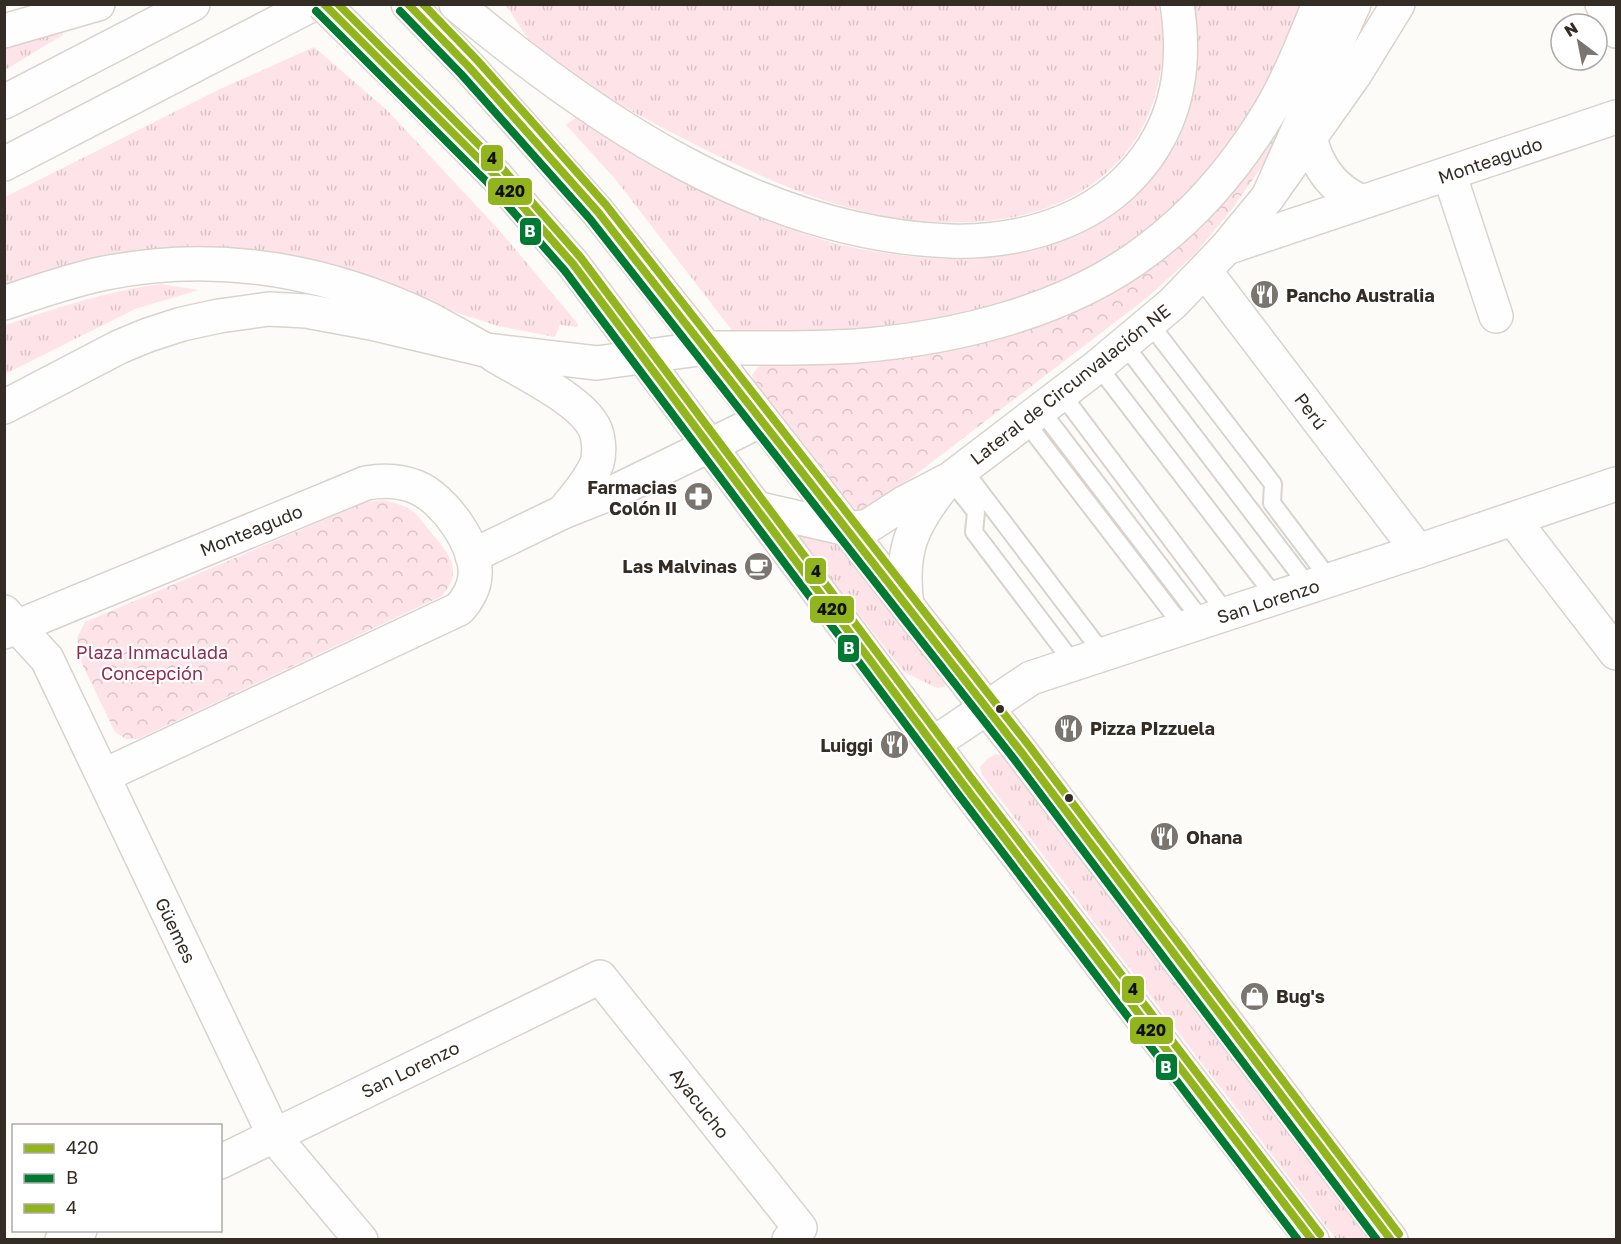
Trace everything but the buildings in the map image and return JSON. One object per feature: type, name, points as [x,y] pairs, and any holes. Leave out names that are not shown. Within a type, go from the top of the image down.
[{"type":"main road","points":[[4,30],[98,4]]},
{"type":"main road","points":[[4,102],[193,4]]},
{"type":"main road","points":[[4,164],[314,4]]},
{"type":"main road","points":[[323,4],[496,176],[573,264],[933,744],[1312,1239]]},
{"type":"main road","points":[[188,69],[335,4]]},
{"type":"main road","points":[[408,4],[469,67],[598,212],[987,708],[1391,1239]]},
{"type":"main road","points":[[456,4],[508,47],[628,130],[703,172],[760,200],[810,217],[867,231],[930,240],[989,241],[1040,230],[1066,220],[1111,195],[1136,171],[1160,136],[1171,114],[1178,88],[1182,36],[1177,4]]},
{"type":"main road","points":[[4,407],[148,335],[210,318],[269,309],[306,311],[371,323],[485,350],[597,363],[706,348],[823,347],[890,342],[925,337],[996,321],[1053,302],[1099,280],[1149,249],[1170,232],[1221,179],[1266,118],[1283,86],[1319,4]]},
{"type":"main road","points":[[1354,4],[1309,124],[1315,156],[1328,177],[1345,193],[1363,202]]},
{"type":"main road","points":[[1309,124],[1355,74],[1398,4]]},
{"type":"main road","points":[[1602,4],[1617,31]]},
{"type":"main road","name":"Monteagudo","points":[[1216,259],[1363,202],[1617,117]]},
{"type":"main road","name":"Lateral de Circunvalación NE","points":[[756,508],[848,529],[868,526],[956,474],[1150,324],[1216,259],[1268,197],[1309,124]]},
{"type":"main road","points":[[1449,173],[1496,316]]},
{"type":"main road","name":"Perú","points":[[1216,259],[1418,551]]},
{"type":"main road","points":[[4,303],[103,274],[174,265],[222,263],[306,275],[379,298],[425,317],[485,350],[571,402],[585,414],[595,428],[599,445],[597,462],[585,483],[563,512]]},
{"type":"main road","points":[[472,556],[563,512],[616,491],[762,420]]},
{"type":"main road","points":[[907,606],[904,579],[912,535],[923,511],[956,474]]},
{"type":"main road","name":"Monteagudo","points":[[9,624],[366,483],[399,482],[417,487],[434,497],[448,510],[458,526],[475,566],[473,587],[469,597],[459,609],[103,776]]},
{"type":"main road","name":"San Lorenzo","points":[[933,744],[1031,678],[1617,484]]},
{"type":"main road","points":[[1513,519],[1617,653]]},
{"type":"main road","name":"Güemes","points":[[9,624],[47,658],[275,1136],[361,1239]]},
{"type":"main road","name":"San Lorenzo","points":[[222,1161],[600,977]]},
{"type":"main road","name":"Ayacucho","points":[[600,977],[795,1234]]},
{"type":"main road","points":[[62,1239],[76,1232]]},
{"type":"lane","points":[[1150,324],[1273,484],[1272,503],[1320,584]]},
{"type":"lane","points":[[1124,344],[1320,584]]},
{"type":"lane","points":[[1098,366],[1276,598]]},
{"type":"lane","points":[[1042,408],[1205,621]]},
{"type":"lane","points":[[1042,408],[1205,621]]},
{"type":"lane","points":[[956,474],[976,512],[974,532],[1089,659]]},
{"type":"lane","points":[[956,474],[1089,659]]},
{"type":"green space","points":[[506,5],[1158,5],[1163,40],[1162,58],[1156,95],[1150,112],[1133,143],[1104,175],[1069,198],[1030,213],[989,221],[945,222],[902,219],[860,210],[800,192],[701,148],[663,128],[615,102],[549,61],[529,41]]},
{"type":"green space","points":[[1192,5],[1303,5],[1256,110],[1183,203],[1134,244],[1043,293],[936,322],[811,334],[734,333],[616,180],[566,125],[579,115],[679,176],[782,225],[850,247],[917,257],[968,259],[1035,250],[1082,233],[1124,207],[1148,184],[1171,153],[1185,125],[1197,74],[1198,39]]},
{"type":"green space","points":[[1333,5],[1341,5],[1267,159],[1232,209],[1194,255],[1148,297],[868,511],[857,511],[754,381],[752,375],[760,364],[1126,282]]},
{"type":"green space","points":[[63,33],[63,35],[5,70],[4,46]]},
{"type":"green space","points":[[314,47],[387,110],[500,231],[578,324],[578,327],[560,325],[555,337],[498,326],[335,270],[5,290],[5,197],[218,90]]},
{"type":"green space","points":[[161,284],[199,290],[135,309],[5,374],[5,325],[101,296]]},
{"type":"green space","name":"Plaza Inmaculada Concepción","points":[[384,500],[404,506],[415,513],[449,557],[453,571],[452,579],[442,596],[138,739],[126,739],[115,732],[81,662],[77,638],[85,622],[366,502]]},
{"type":"green space","points":[[800,534],[834,543],[841,548],[943,678],[946,684],[944,687],[937,688],[904,672],[800,539]]},
{"type":"green space","points":[[996,754],[1006,756],[1372,1239],[1336,1239],[982,775],[980,767]]},
{"type":"transit line","name":"420","points":[[324,4],[496,176],[573,264],[966,788],[1312,1240]]},
{"type":"transit line","name":"4","points":[[338,4],[503,169],[581,258],[974,782],[1320,1234]]},
{"type":"transit line","name":"420","points":[[408,4],[469,67],[598,212],[1022,753],[1391,1240]]},
{"type":"transit line","name":"4","points":[[423,4],[477,60],[606,205],[1030,747],[1399,1234]]},
{"type":"transit line","name":"B","points":[[316,11],[488,183],[565,271],[958,794],[1298,1240]]},
{"type":"transit line","name":"B","points":[[400,11],[461,74],[590,219],[1014,759],[1377,1240]]},
{"type":"place","name":"Pancho Australia","points":[[1265,295]]},
{"type":"place","name":"Farmacias Colón II","points":[[698,497]]},
{"type":"place","name":"Las Malvinas","points":[[758,566]]},
{"type":"place","name":"Pizza PIzzuela","points":[[1069,728]]},
{"type":"place","name":"Luiggi","points":[[894,745]]},
{"type":"place","name":"Ohana","points":[[1165,837]]},
{"type":"place","name":"Bug's","points":[[1255,996]]}]
